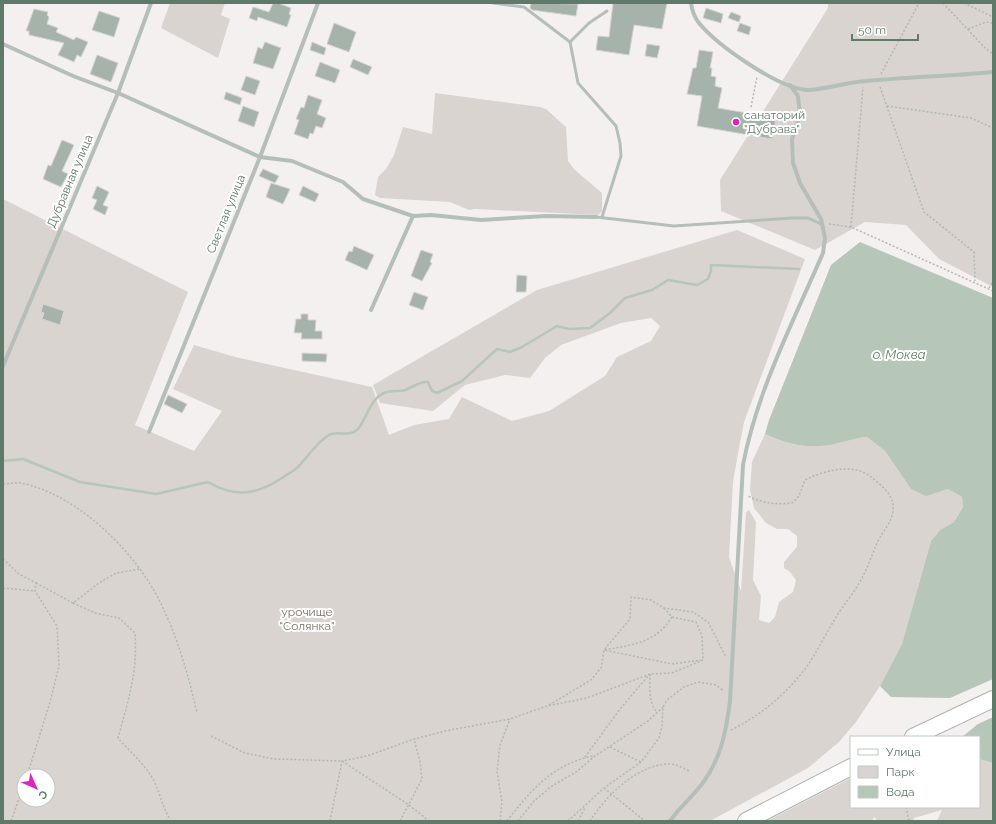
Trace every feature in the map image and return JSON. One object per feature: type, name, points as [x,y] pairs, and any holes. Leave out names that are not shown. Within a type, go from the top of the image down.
[{"type":"main road","points":[[915,736],[993,699]]},
{"type":"main road","points":[[746,821],[850,767]]},
{"type":"street","name":"Дубравная улица","points":[[3,366],[118,93],[151,3]]},
{"type":"street","name":"Светлая улица","points":[[149,432],[260,157],[318,3]]},
{"type":"street","points":[[691,3],[692,11],[699,22],[720,43],[758,71],[790,85],[808,90],[864,81],[993,72]]},
{"type":"street","points":[[3,44],[73,76],[118,93],[260,157],[292,161],[344,182],[362,199],[414,216],[431,215],[481,220],[546,216],[596,216]]},
{"type":"street","points":[[670,821],[712,770],[720,753],[726,733],[730,701],[743,465],[748,437],[775,364],[823,253],[825,238],[821,219],[800,183],[793,163],[792,139],[800,114],[798,96],[790,85]]},
{"type":"street","points":[[371,310],[414,216]]},
{"type":"lane","points":[[493,3],[524,8],[570,42],[578,83],[616,126],[621,156],[602,217]]},
{"type":"lane","points":[[570,42],[589,23],[607,12]]},
{"type":"lane","points":[[596,216],[674,226],[792,218],[808,218],[821,224]]},
{"type":"path","points":[[919,3],[878,80],[924,212],[974,252],[975,281]]},
{"type":"path","points":[[943,3],[985,48],[993,54]]},
{"type":"path","points":[[964,3],[993,17]]},
{"type":"path","points":[[968,30],[986,22],[993,23]]},
{"type":"path","points":[[751,107],[758,71]]},
{"type":"path","points":[[850,227],[864,81]]},
{"type":"path","points":[[887,106],[971,118],[993,128]]},
{"type":"path","points":[[821,224],[850,227],[975,281],[993,291]]},
{"type":"path","points":[[989,288],[993,281]]},
{"type":"path","points":[[726,733],[754,718],[778,699],[805,668],[863,577],[878,541],[890,522],[894,510],[893,500],[885,488],[866,473],[841,469],[817,474],[805,480],[799,496],[792,503],[780,504],[759,501],[742,493]]},
{"type":"path","points":[[3,484],[20,482],[64,499],[93,519],[116,541],[140,569],[164,610],[191,684],[197,714]]},
{"type":"path","points":[[3,559],[19,574],[95,613],[119,618],[135,633],[137,655],[132,691],[118,738],[140,761],[154,781],[163,809],[171,821]]},
{"type":"path","points":[[73,603],[99,583],[116,573],[140,569]]},
{"type":"path","points":[[29,768],[50,702],[59,666],[57,626],[36,591],[36,583]]},
{"type":"path","points":[[3,588],[36,591]]},
{"type":"path","points":[[548,706],[591,680],[601,668],[604,650],[630,619],[631,597],[651,600],[664,608],[672,617],[696,622],[702,636],[703,660]]},
{"type":"path","points":[[664,608],[693,612],[708,622],[727,659]]},
{"type":"path","points":[[604,650],[643,643],[665,629],[672,617]]},
{"type":"path","points":[[604,650],[672,664],[703,660]]},
{"type":"path","points":[[211,736],[245,753],[274,759],[342,761],[367,756],[414,739],[445,731],[510,719],[548,706],[587,698],[650,674],[672,673],[703,660]]},
{"type":"path","points":[[650,674],[649,689],[654,709],[657,712]]},
{"type":"path","points":[[585,758],[634,691],[650,674]]},
{"type":"path","points":[[518,821],[534,802],[552,786],[576,772],[595,756],[648,721],[663,707],[667,700],[684,687],[698,682],[716,684],[722,689],[730,701]]},
{"type":"path","points":[[568,821],[604,788],[640,762],[659,738],[662,726],[663,707]]},
{"type":"path","points":[[500,821],[502,802],[498,766],[500,745],[510,719]]},
{"type":"path","points":[[400,821],[422,779],[420,762],[414,739]]},
{"type":"path","points":[[610,747],[640,762]]},
{"type":"path","points":[[507,821],[521,803],[549,774],[563,766],[595,756]]},
{"type":"path","points":[[342,761],[409,805],[429,821]]},
{"type":"path","points":[[330,821],[342,761]]},
{"type":"path","points":[[590,821],[611,794],[632,778],[652,767],[672,764],[689,771]]},
{"type":"path","points":[[604,788],[644,821]]},
{"type":"path","points":[[578,821],[585,806]]},
{"type":"path","points":[[11,821],[16,807]]},
{"type":"path","points":[[906,808],[908,821]]},
{"type":"green space","points":[[170,3],[225,3],[221,15],[230,19],[218,58],[161,28]]},
{"type":"green space","points":[[828,3],[993,3],[993,287],[939,259],[906,225],[865,222],[815,250],[721,211],[720,180],[828,8]]},
{"type":"green space","points":[[435,93],[546,109],[566,127],[568,161],[575,170],[602,193],[602,211],[598,215],[475,209],[469,210],[450,202],[380,198],[375,195],[378,177],[386,169],[394,155],[403,127],[432,134]]},
{"type":"green space","name":"урочище \"Солянка\"","points":[[3,199],[188,292],[135,425],[194,451],[222,411],[173,389],[194,345],[235,357],[372,387],[389,435],[414,425],[449,419],[462,397],[512,421],[549,411],[605,376],[617,357],[651,341],[660,326],[651,318],[621,323],[561,345],[545,358],[530,378],[505,375],[465,385],[433,411],[380,403],[373,385],[537,290],[737,230],[805,259],[744,422],[733,482],[729,557],[741,591],[746,512],[749,510],[756,522],[753,580],[761,596],[759,620],[769,623],[775,617],[779,602],[793,592],[796,580],[789,571],[784,568],[784,562],[797,547],[797,536],[788,529],[777,529],[766,523],[754,508],[750,490],[752,462],[765,434],[789,443],[805,446],[830,445],[867,437],[885,451],[911,489],[926,495],[948,489],[962,497],[963,507],[954,522],[940,530],[931,541],[902,644],[880,686],[856,722],[839,742],[808,768],[710,821],[3,821]]},
{"type":"green space","points":[[980,759],[993,763],[993,821],[937,821],[942,810],[914,818],[913,821],[878,821],[874,817],[872,821],[767,821],[850,779],[850,808],[980,808]]},
{"type":"water","name":"о. Моква","points":[[860,242],[993,298],[993,679],[950,698],[891,697],[880,686],[902,644],[931,541],[940,530],[954,522],[963,507],[962,497],[948,489],[926,496],[911,489],[885,451],[867,437],[830,445],[805,446],[789,443],[765,434],[769,420],[831,265]]},
{"type":"water","points":[[993,717],[993,763],[980,759],[980,736],[963,736],[978,724]]},
{"type":"building","points":[[273,3],[278,3],[291,8],[289,14],[291,15],[287,27],[258,17],[257,21],[249,18],[253,7],[269,12]]},
{"type":"building","points":[[531,3],[578,4],[576,16],[532,10],[530,8]]},
{"type":"building","points":[[613,3],[667,3],[662,29],[634,25],[629,55],[596,50],[598,36],[609,37]]},
{"type":"building","points":[[706,8],[723,14],[721,23],[703,18]]},
{"type":"building","points":[[34,9],[48,12],[47,15],[49,17],[47,24],[58,28],[56,32],[74,40],[76,37],[88,42],[81,57],[77,55],[74,62],[58,55],[64,43],[29,35],[29,31],[26,31]]},
{"type":"building","points":[[99,11],[120,18],[114,37],[92,30]]},
{"type":"building","points":[[731,12],[741,16],[739,22],[728,18]]},
{"type":"building","points":[[334,23],[356,32],[349,52],[327,44]]},
{"type":"building","points":[[740,23],[751,27],[749,35],[737,31]]},
{"type":"building","points":[[265,42],[281,48],[273,69],[253,63],[258,47],[262,49]]},
{"type":"building","points":[[312,42],[326,48],[324,55],[310,50]]},
{"type":"building","points":[[647,44],[660,46],[657,58],[645,56]]},
{"type":"building","points":[[699,50],[713,52],[710,68],[712,68],[711,76],[716,77],[715,86],[722,88],[718,108],[776,118],[772,139],[697,126],[702,96],[687,94],[693,68],[696,68]]},
{"type":"building","points":[[97,55],[118,63],[111,82],[90,74]]},
{"type":"building","points":[[353,59],[372,67],[368,75],[350,67]]},
{"type":"building","points":[[320,62],[340,70],[335,83],[315,76]]},
{"type":"building","points":[[246,76],[260,81],[255,95],[241,90]]},
{"type":"building","points":[[226,92],[242,98],[240,105],[224,99]]},
{"type":"building","points":[[308,95],[322,100],[317,114],[326,118],[322,128],[316,126],[313,134],[310,133],[308,139],[294,134],[299,120],[296,119],[301,107],[304,108]]},
{"type":"building","points":[[243,106],[259,112],[254,127],[238,121]]},
{"type":"building","points":[[62,140],[74,145],[62,171],[68,174],[61,187],[43,179],[48,165],[51,166]]},
{"type":"building","points":[[263,169],[279,176],[275,183],[259,176]]},
{"type":"building","points":[[271,183],[290,189],[283,204],[266,197]]},
{"type":"building","points":[[97,186],[109,192],[103,205],[108,207],[105,215],[93,209],[97,200],[92,198]]},
{"type":"building","points":[[303,186],[319,194],[315,202],[299,195]]},
{"type":"building","points":[[354,246],[374,255],[367,270],[345,260],[349,251],[352,252]]},
{"type":"building","points":[[421,250],[433,254],[430,262],[432,263],[422,281],[411,276]]},
{"type":"building","points":[[517,275],[527,276],[526,292],[516,292]]},
{"type":"building","points":[[414,292],[428,297],[423,310],[409,305]]},
{"type":"building","points":[[43,304],[64,311],[60,325],[42,319],[44,313],[41,312]]},
{"type":"building","points":[[301,314],[308,314],[308,320],[316,320],[315,331],[322,331],[322,339],[301,339],[302,333],[294,333],[296,319],[301,319]]},
{"type":"building","points":[[302,353],[327,354],[326,362],[302,361]]},
{"type":"building","points":[[168,395],[187,404],[182,413],[164,404]]},
{"type":"waterway","points":[[3,461],[23,459],[80,482],[156,494],[208,482],[227,491],[254,491],[272,484],[295,469],[316,445],[329,435],[336,433],[347,434],[358,429],[372,404],[384,393],[405,390],[419,383],[425,382],[428,382],[432,391],[437,393],[462,381],[497,349],[510,352],[522,347],[557,326],[569,329],[590,328],[610,313],[625,298],[652,290],[668,280],[697,285],[708,279],[711,271],[711,265],[799,269]]},
{"type":"place","name":"санаторий \"Дубрава\"","points":[[736,122]]}]
